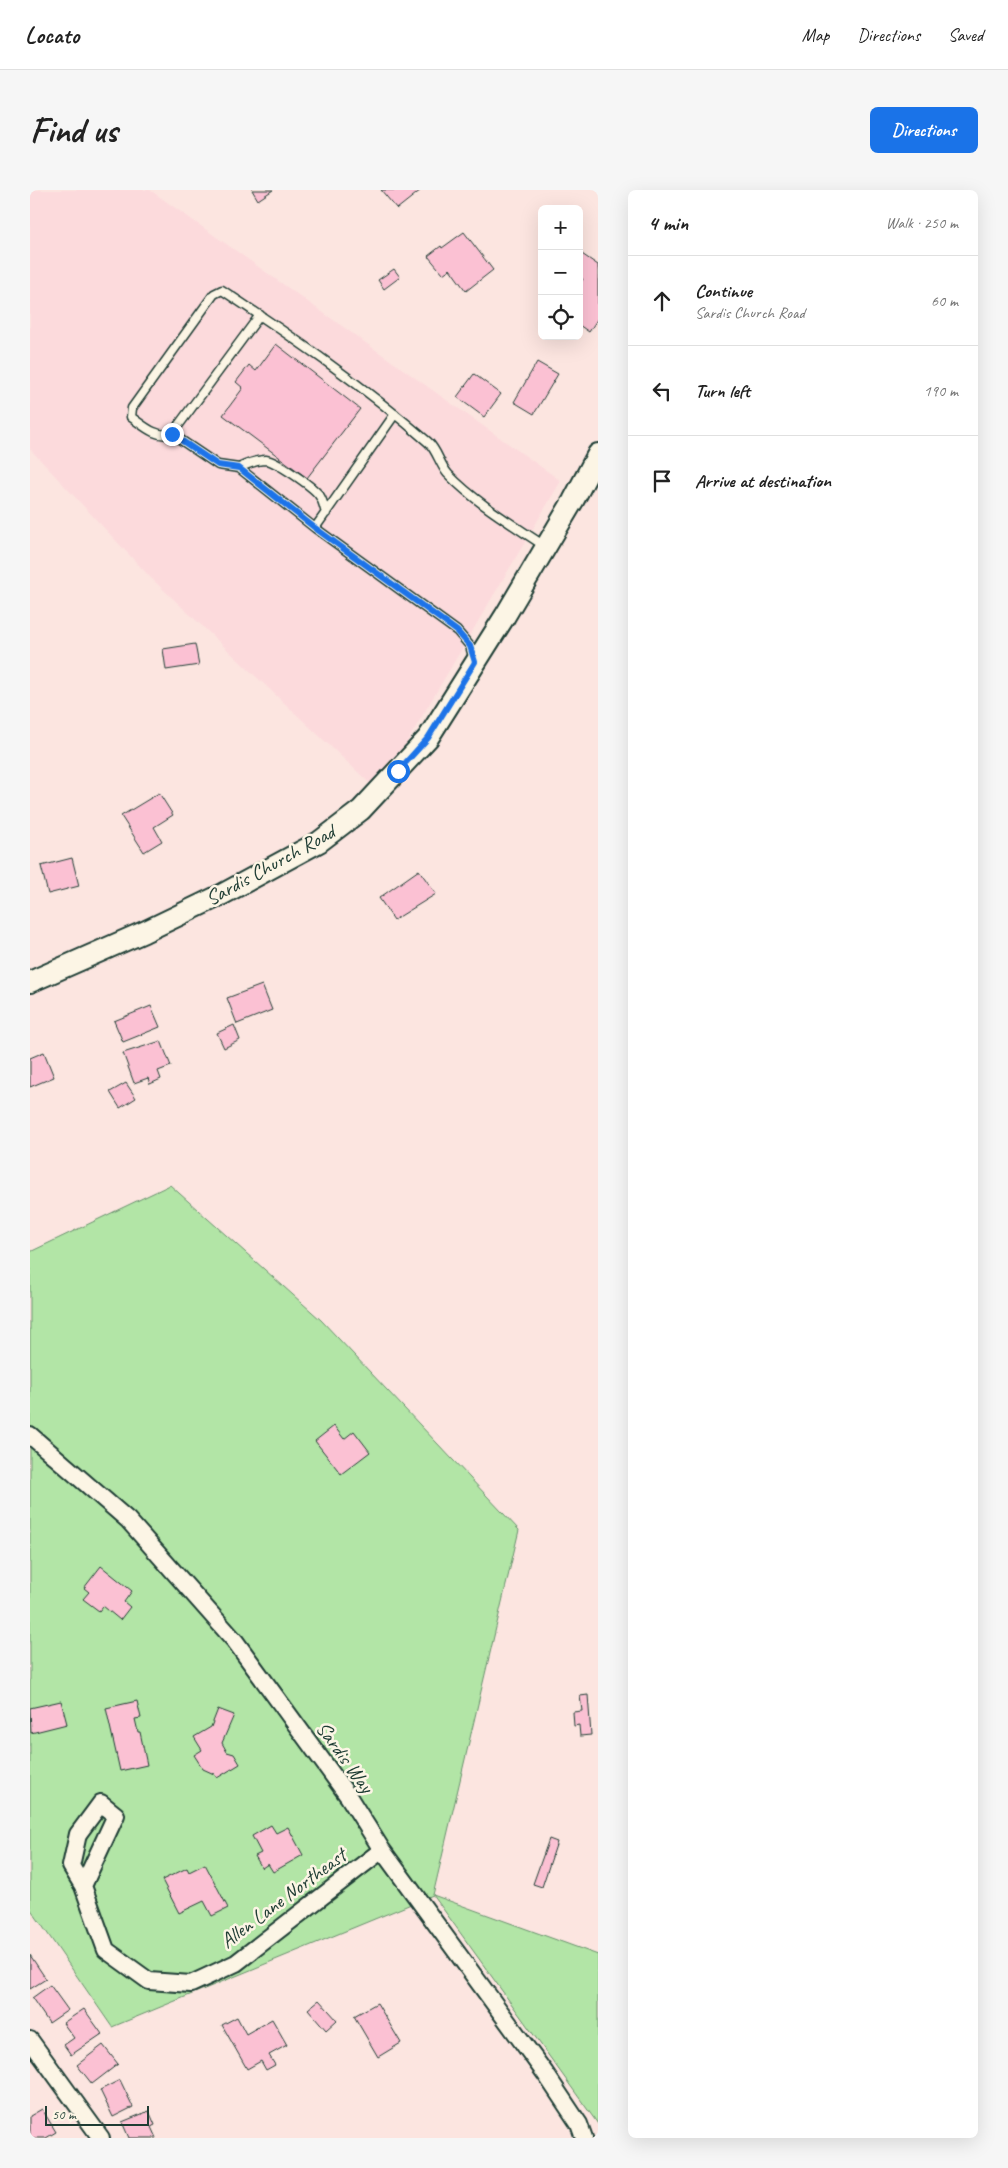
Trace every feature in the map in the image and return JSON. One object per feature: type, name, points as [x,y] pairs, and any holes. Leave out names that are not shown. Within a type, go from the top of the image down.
[{"type":"street","name":"Sardis Church Road","points":[[30,982],[144,932],[223,894],[319,842],[362,810],[428,738],[574,501],[598,454]]},
{"type":"street","name":"Sardis Way","points":[[30,1435],[128,1520],[234,1641],[348,1796],[382,1850],[545,2074],[580,2124],[584,2138]]},
{"type":"street","name":"Allen Lane Northeast","points":[[83,1886],[106,1950],[149,1981],[191,1984],[236,1963],[382,1850]]},
{"type":"street","points":[[30,2040],[101,2138]]},
{"type":"lane","points":[[260,315],[172,434],[164,436],[150,430],[131,417],[132,408],[214,294],[222,290],[260,315],[395,414],[431,444],[447,472],[472,495],[546,547]]},
{"type":"lane","points":[[315,528],[395,414]]},
{"type":"lane","points":[[172,434],[218,465],[239,468],[315,528],[457,631],[470,646],[475,662]]},
{"type":"lane","points":[[239,468],[250,462],[267,460],[279,465],[318,494],[324,503],[326,513]]},
{"type":"shaded area","points":[[30,190],[150,190],[561,481],[378,791],[151,578],[30,449]]},
{"type":"green space","points":[[170,1185],[321,1320],[519,1530],[433,1895],[112,2027],[30,1908],[30,1252]]},
{"type":"green space","points":[[433,1895],[598,1955],[598,2124]]},
{"type":"building","points":[[252,190],[273,190],[258,200]]},
{"type":"building","points":[[381,190],[421,190],[397,209]]},
{"type":"building","points":[[464,232],[493,270],[466,291],[450,269],[443,274],[428,256]]},
{"type":"building","points":[[583,255],[598,265],[598,318],[589,332],[583,328]]},
{"type":"building","points":[[394,269],[400,277],[384,289],[378,280]]},
{"type":"building","points":[[276,344],[360,409],[307,478],[223,415],[243,388],[236,382],[249,365],[256,371]]},
{"type":"building","points":[[537,362],[558,374],[534,414],[514,402]]},
{"type":"building","points":[[474,374],[501,394],[484,417],[457,397]]},
{"type":"building","points":[[195,644],[199,665],[166,670],[163,649]]},
{"type":"building","points":[[159,793],[173,815],[154,827],[162,841],[144,852],[121,816]]},
{"type":"building","points":[[72,858],[79,886],[48,894],[41,866]]},
{"type":"building","points":[[419,870],[436,894],[394,920],[379,898]]},
{"type":"building","points":[[262,985],[272,1010],[237,1024],[227,998]]},
{"type":"building","points":[[151,1006],[160,1027],[123,1042],[114,1021]]},
{"type":"building","points":[[234,1025],[240,1040],[224,1048],[217,1033]]},
{"type":"building","points":[[161,1041],[171,1066],[158,1071],[161,1079],[150,1084],[148,1078],[134,1083],[123,1053]]},
{"type":"building","points":[[44,1052],[54,1077],[30,1087],[30,1058]]},
{"type":"building","points":[[126,1083],[136,1098],[120,1108],[110,1092]]},
{"type":"building","points":[[334,1426],[344,1439],[354,1431],[370,1452],[341,1474],[315,1441]]},
{"type":"building","points":[[101,1566],[132,1591],[124,1602],[130,1607],[120,1620],[103,1606],[99,1611],[83,1599],[89,1592],[84,1588]]},
{"type":"building","points":[[588,1695],[591,1735],[580,1736],[579,1725],[574,1726],[573,1712],[582,1711],[580,1696]]},
{"type":"building","points":[[61,1701],[67,1724],[31,1733],[30,1708]]},
{"type":"building","points":[[137,1701],[141,1718],[135,1719],[138,1732],[140,1732],[147,1765],[120,1771],[106,1708]]},
{"type":"building","points":[[218,1709],[234,1715],[222,1743],[227,1752],[234,1754],[240,1764],[217,1778],[214,1774],[203,1769],[194,1755],[202,1750],[194,1737],[211,1727]]},
{"type":"building","points":[[271,1825],[276,1833],[288,1827],[303,1855],[273,1872],[268,1864],[262,1868],[255,1856],[261,1853],[252,1836]]},
{"type":"building","points":[[549,1839],[557,1842],[542,1887],[533,1884]]},
{"type":"building","points":[[205,1864],[228,1908],[212,1916],[204,1901],[179,1913],[162,1880],[187,1868],[189,1872]]},
{"type":"building","points":[[30,1955],[46,1979],[30,1989]]},
{"type":"building","points":[[50,1985],[68,2010],[49,2023],[32,1998]]},
{"type":"building","points":[[319,2000],[337,2020],[326,2030],[308,2009]]},
{"type":"building","points":[[377,2003],[401,2043],[378,2057],[354,2016]]},
{"type":"building","points":[[84,2009],[102,2034],[71,2055],[64,2045],[74,2038],[63,2023]]},
{"type":"building","points":[[237,2017],[246,2034],[272,2019],[287,2045],[269,2055],[275,2065],[266,2070],[261,2061],[247,2069],[222,2025]]},
{"type":"building","points":[[103,2045],[118,2064],[92,2084],[77,2065]]},
{"type":"building","points":[[120,2080],[133,2107],[113,2117],[100,2090]]},
{"type":"building","points":[[42,2109],[56,2132],[46,2138],[30,2138],[30,2116]]},
{"type":"building","points":[[149,2111],[155,2125],[151,2127],[156,2138],[129,2138],[122,2122]]},
{"type":"route","points":[[172,434],[190,448],[218,465],[239,468],[255,483],[315,528],[457,631],[470,646],[475,662],[428,738],[398,771]]}]
